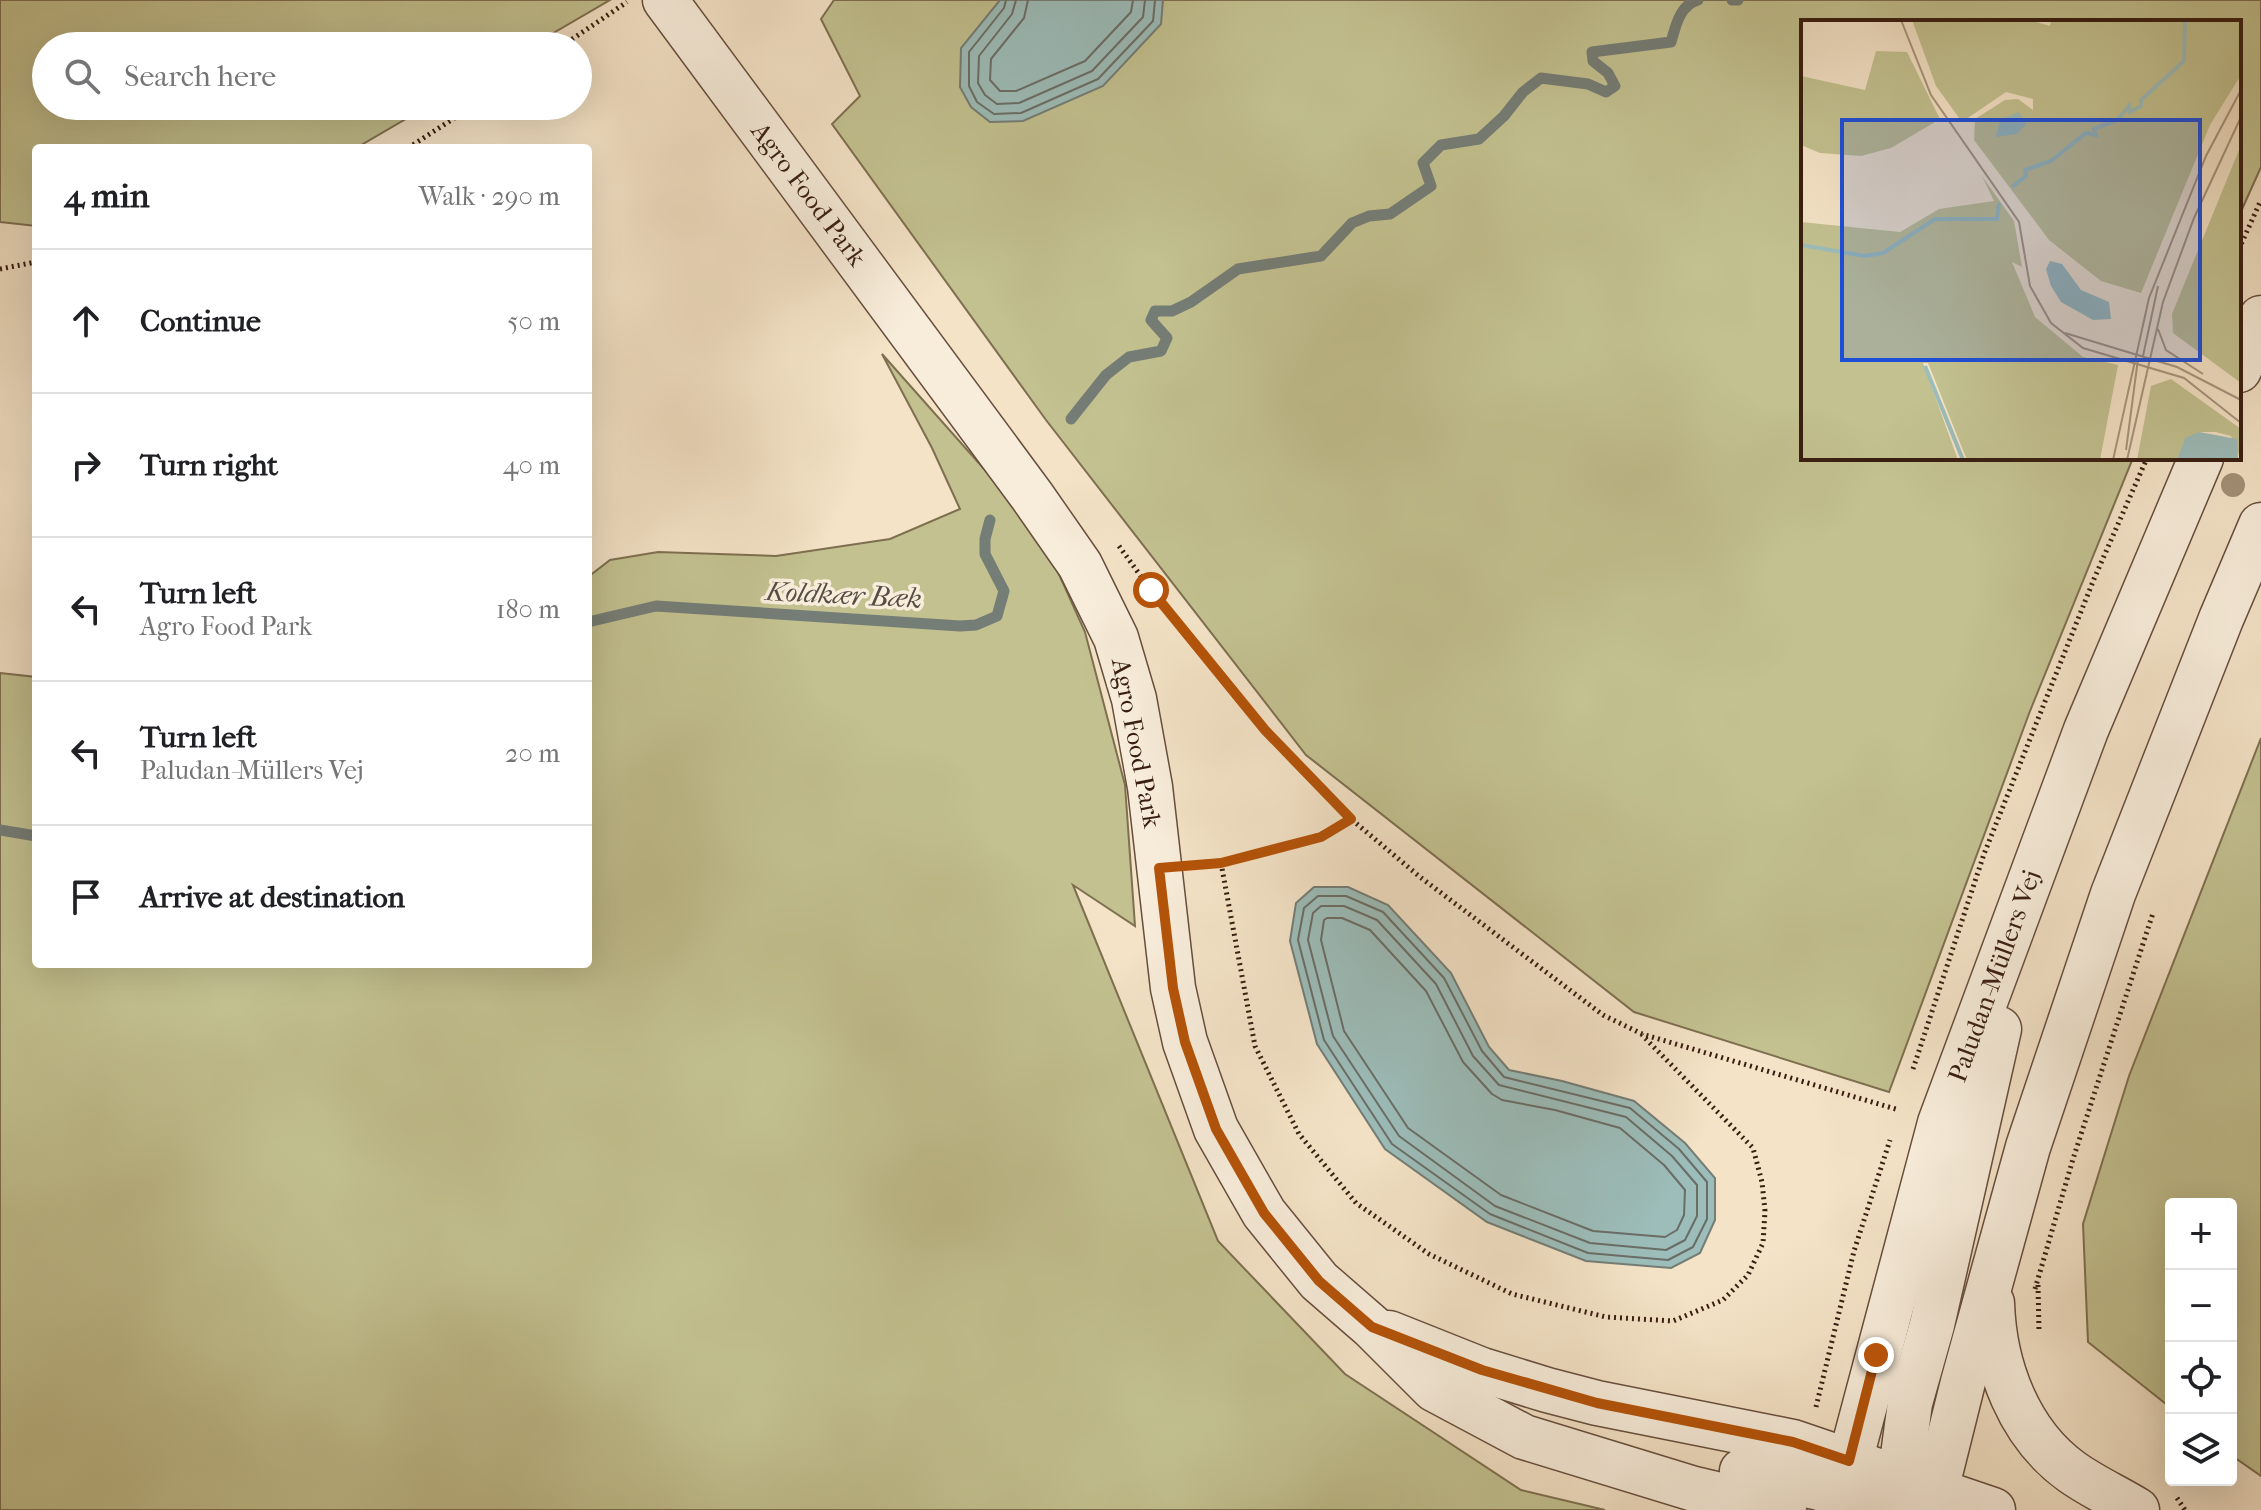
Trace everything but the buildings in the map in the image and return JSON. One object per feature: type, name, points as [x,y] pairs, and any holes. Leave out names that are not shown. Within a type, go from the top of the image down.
[{"type":"street","name":"Agro Food Park","points":[[665,0],[1080,565],[1116,638],[1134,699],[1150,787],[1173,988],[1185,1042],[1216,1129],[1264,1213],[1319,1281],[1372,1327],[1434,1389],[1524,1437],[1694,1489],[1784,1510]]},
{"type":"street","points":[[2241,365],[2261,318]]},
{"type":"street","name":"Paludan-Müllers Vej","points":[[1883,1496],[1940,1123],[2086,730],[2200,460]]},
{"type":"street","points":[[1883,1496],[1963,1382],[2028,1147],[2113,894],[2261,525]]},
{"type":"street","points":[[1991,1285],[1993,1328],[2000,1361],[2023,1418],[2046,1450],[2071,1471],[2154,1500]]},
{"type":"street","name":"Agro Food Park","points":[[1372,1327],[1482,1370],[1547,1390],[1597,1403],[1775,1438],[1883,1496]]},
{"type":"street","points":[[1434,1389],[1730,1468],[1883,1496],[1993,1510]]},
{"type":"path","points":[[583,32],[630,0]]},
{"type":"path","points":[[414,144],[451,120]]},
{"type":"path","points":[[2241,245],[2261,200]]},
{"type":"path","points":[[0,269],[32,263]]},
{"type":"path","points":[[1113,538],[1169,615],[1265,730],[1351,819],[1420,877],[1603,1015],[1642,1034],[1899,1110]]},
{"type":"path","points":[[1159,868],[1221,863],[1321,837],[1351,819]]},
{"type":"path","points":[[1221,863],[1255,1046],[1299,1134],[1356,1203],[1429,1254],[1512,1294],[1606,1317],[1673,1321],[1723,1300],[1748,1275],[1763,1243],[1765,1211],[1762,1182],[1753,1148],[1642,1034]]},
{"type":"path","points":[[2030,1305],[2155,907]]},
{"type":"path","points":[[2038,1277],[2041,1343]]},
{"type":"path","points":[[2154,1500],[2185,1510]]},
{"type":"shaded area","points":[[0,0],[610,0],[555,32],[32,32],[32,120],[404,120],[363,144],[32,144],[32,226],[0,222]]},
{"type":"shaded area","points":[[834,0],[2261,0],[2261,167],[2241,212],[2241,20],[1801,20],[1801,460],[2132,460],[2030,711],[1889,1092],[1634,1012],[1306,755],[1046,420],[832,124],[860,96],[821,19]]},
{"type":"shaded area","points":[[882,354],[1040,532],[1085,632],[1125,785],[1135,926],[1073,885],[1218,1241],[1345,1374],[1521,1490],[1605,1510],[0,1510],[0,673],[32,677],[32,968],[592,968],[592,574],[610,560],[658,552],[776,556],[890,539],[960,509],[932,448]]},
{"type":"shaded area","points":[[2261,738],[2261,1476],[2237,1459],[2237,1198],[2165,1198],[2165,1403],[2088,1342],[2083,1224],[2129,1076]]},
{"type":"water","points":[[1000,0],[1163,0],[1161,24],[1103,86],[1023,121],[990,122],[971,107],[960,87],[961,48]]},
{"type":"water","points":[[1314,887],[1348,887],[1388,905],[1451,973],[1489,1047],[1509,1070],[1634,1101],[1685,1143],[1715,1178],[1715,1220],[1700,1253],[1671,1268],[1586,1261],[1487,1222],[1385,1149],[1317,1044],[1290,941],[1296,903]]},
{"type":"waterway","name":"Koldkær Bæk","points":[[1071,419],[1106,375],[1129,357],[1161,351],[1167,338],[1151,320],[1155,311],[1172,311],[1191,302],[1238,269],[1321,256],[1352,223],[1369,216],[1390,214],[1431,186],[1423,163],[1441,145],[1479,139],[1504,116],[1523,92],[1541,78],[1588,84],[1606,92],[1615,86],[1608,73],[1593,61],[1592,52],[1671,42],[1683,11],[1698,0]]},
{"type":"waterway","name":"Koldkær Bæk","points":[[1732,0],[1738,0]]},
{"type":"waterway","name":"Koldkær Bæk","points":[[592,621],[656,606],[976,625],[997,616],[1004,591],[985,554],[990,520]]},
{"type":"waterway","name":"Koldkær Bæk","points":[[0,830],[32,835]]},
{"type":"route","points":[[1151,590],[1265,730],[1351,819],[1321,837],[1221,863],[1159,868],[1173,988],[1185,1042],[1216,1129],[1264,1213],[1319,1281],[1372,1327],[1482,1370],[1597,1403],[1793,1442],[1849,1461],[1876,1355]]}]
